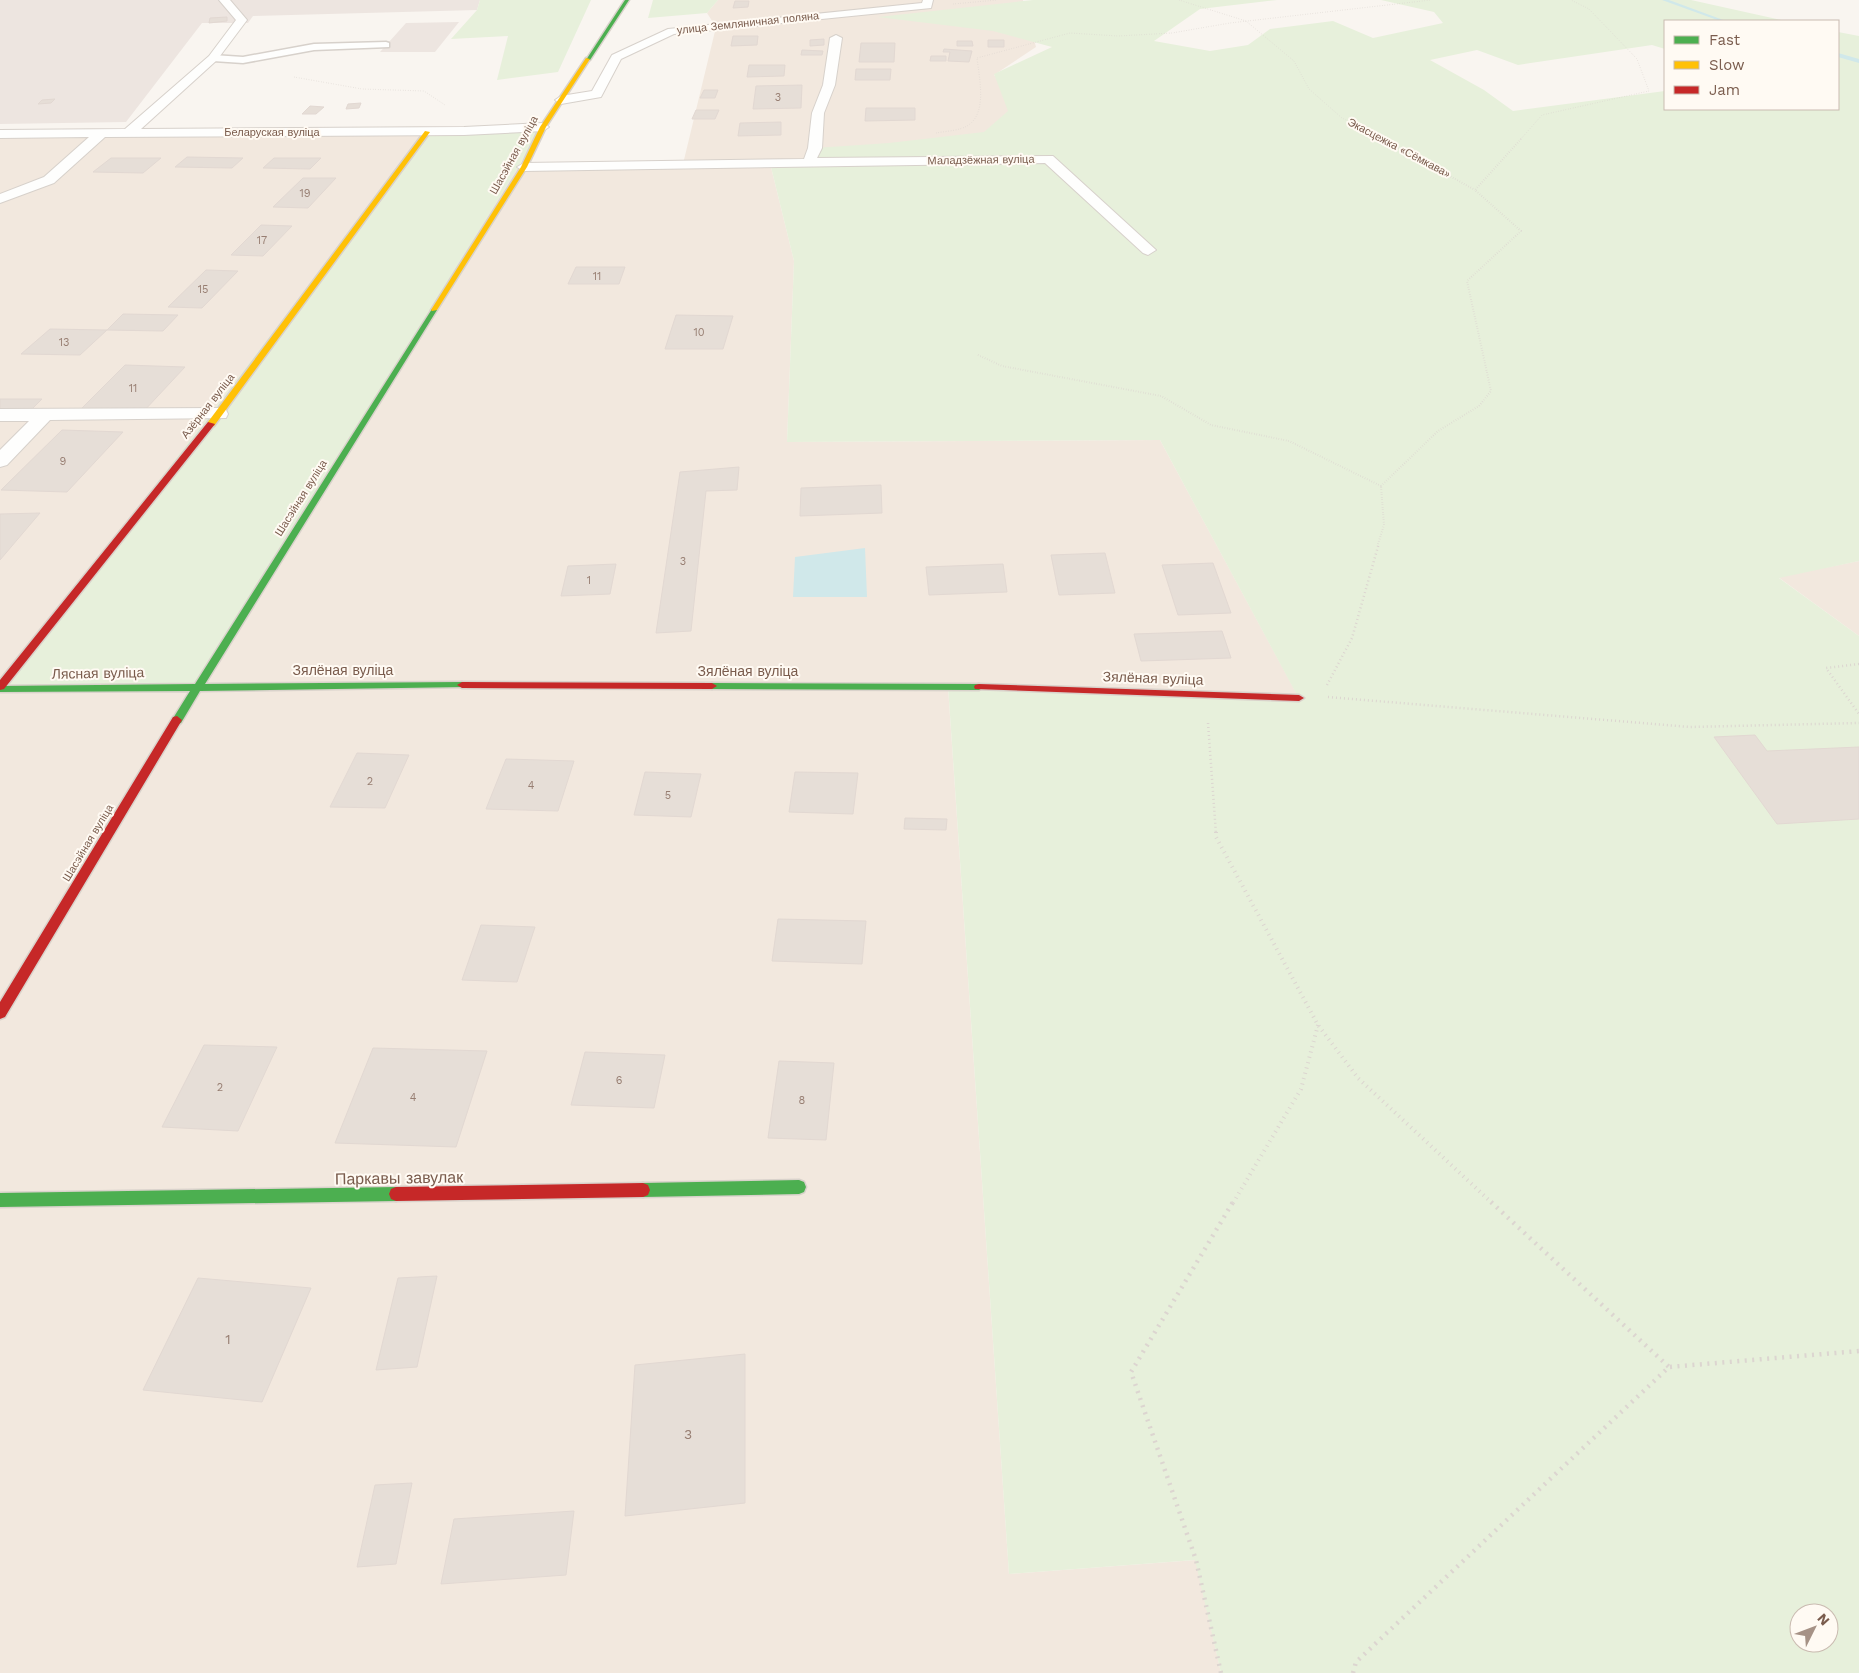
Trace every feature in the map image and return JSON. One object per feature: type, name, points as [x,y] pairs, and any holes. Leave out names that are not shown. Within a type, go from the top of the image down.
[{"type":"street","points":[[130,132],[213,58],[242,20],[224,0]]},
{"type":"street","name":"Шасэйная вуліца","points":[[0,1013],[197,687],[524,167],[543,127],[627,0]]},
{"type":"street","name":"улица Земляничная поляна","points":[[561,100],[597,94],[616,57],[672,31],[928,3]]},
{"type":"street","points":[[809,162],[815,148],[818,113],[829,85],[836,38]]},
{"type":"street","name":"Беларуская вуліца","points":[[0,134],[427,132],[543,127]]},
{"type":"street","name":"Азёрная вуліца","points":[[0,688],[219,414],[427,132]]},
{"type":"street","points":[[0,199],[49,180],[102,133]]},
{"type":"street","name":"Маладзёжная вуліца","points":[[524,167],[1048,159],[1148,250]]},
{"type":"street","points":[[0,415],[219,414]]},
{"type":"street","points":[[0,461],[45,415]]},
{"type":"street","name":"Зялёная вуліца","points":[[197,687],[948,686],[1299,698]]},
{"type":"street","name":"Лясная вуліца","points":[[0,688],[197,687]]},
{"type":"street","name":"Паркавы завулак","points":[[0,1200],[799,1187]]},
{"type":"lane","points":[[213,58],[243,60],[314,47],[386,45]]},
{"type":"path","points":[[928,3],[997,0]]},
{"type":"path","points":[[1179,0],[1246,21]]},
{"type":"path","points":[[932,134],[959,129],[970,124],[975,116],[979,108],[977,58],[1070,33],[1118,36],[1143,33],[1172,33],[1246,21],[1431,0]]},
{"type":"path","points":[[1475,190],[1542,115],[1649,92],[1637,58],[1589,8],[1571,0]]},
{"type":"path","name":"Экасцежка «Сёмкава»","points":[[1246,21],[1294,61],[1309,89],[1342,118],[1402,148],[1475,190],[1522,231],[1467,281],[1491,391],[1479,406],[1438,431],[1381,486]]},
{"type":"path","points":[[243,60],[288,76],[362,89],[424,91],[454,111],[464,131]]},
{"type":"path","points":[[978,355],[1002,366],[1018,370],[1161,396],[1211,425],[1289,441],[1381,486],[1384,525],[1352,638],[1321,697]]},
{"type":"path","points":[[1859,664],[1826,668],[1859,714]]},
{"type":"path","points":[[1206,694],[1216,837],[1318,1025],[1358,1078],[1669,1367]]},
{"type":"path","points":[[1299,698],[1321,697],[1690,727],[1859,723]]},
{"type":"path","points":[[1221,1673],[1196,1560],[1131,1372],[1301,1089],[1318,1025]]},
{"type":"path","points":[[1353,1673],[1356,1662],[1669,1367],[1859,1352]]},
{"type":"shaded area","points":[[0,0],[480,0],[477,10],[253,16],[248,23],[202,23],[126,122],[0,124]]},
{"type":"shaded area","points":[[718,0],[1023,0],[1036,47],[994,75],[1065,146],[770,163],[794,261],[787,442],[1160,440],[1299,698],[948,687],[1009,1574],[1196,1560],[1221,1673],[0,1673],[0,134],[464,131],[524,167],[683,164],[716,27],[707,13]]},
{"type":"shaded area","points":[[459,22],[435,52],[380,52],[406,23]]},
{"type":"shaded area","points":[[1859,561],[1859,636],[1778,577]]},
{"type":"green space","points":[[480,0],[591,0],[558,72],[497,80],[508,36],[451,39],[477,10]]},
{"type":"green space","points":[[653,0],[718,0],[707,13],[648,18]]},
{"type":"green space","points":[[1033,0],[1277,0],[1200,9],[1154,41],[1210,51],[1248,45],[1270,29],[1333,21],[1373,38],[1443,23],[1434,12],[1381,0],[1691,0],[1781,20],[1664,20],[1664,49],[1652,45],[1518,65],[1477,50],[1430,60],[1484,90],[1513,111],[1664,91],[1664,110],[1839,110],[1839,32],[1859,36],[1859,561],[1779,578],[1859,636],[1859,1673],[1221,1673],[1195,1560],[1009,1574],[948,686],[1298,697],[1160,440],[787,442],[794,261],[770,163],[809,162],[815,148],[889,143],[984,132],[1008,111],[994,74],[1052,47],[993,31],[878,17]]},
{"type":"green space","points":[[543,127],[197,687],[0,687],[427,132]]},
{"type":"water","points":[[865,548],[867,597],[793,597],[795,557]]},
{"type":"building","points":[[735,1],[749,1],[748,7],[733,8]]},
{"type":"building","points":[[227,17],[227,21],[209,23],[210,18]]},
{"type":"building","points":[[733,36],[758,36],[757,45],[731,46]]},
{"type":"building","points":[[824,39],[824,45],[810,46],[810,40]]},
{"type":"building","points":[[988,40],[1004,40],[1004,47],[988,47]]},
{"type":"building","points":[[957,41],[972,41],[973,46],[957,46]]},
{"type":"building","points":[[861,43],[895,43],[894,62],[859,62]]},
{"type":"building","points":[[944,49],[972,51],[969,62],[948,61],[950,52],[943,52]]},
{"type":"building","points":[[802,50],[823,51],[822,55],[801,55]]},
{"type":"building","points":[[931,56],[946,56],[946,61],[930,61]]},
{"type":"building","points":[[749,65],[785,65],[784,76],[747,77]]},
{"type":"building","points":[[856,69],[891,69],[890,80],[855,80]]},
{"type":"building","points":[[802,85],[801,108],[753,109],[756,86]]},
{"type":"building","points":[[704,90],[718,90],[715,98],[700,98]]},
{"type":"building","points":[[55,99],[51,103],[38,104],[42,100]]},
{"type":"building","points":[[361,103],[359,108],[346,109],[348,104]]},
{"type":"building","points":[[310,106],[324,107],[316,114],[302,114]]},
{"type":"building","points":[[866,108],[915,108],[915,120],[865,121]]},
{"type":"building","points":[[696,110],[719,110],[715,119],[692,119]]},
{"type":"building","points":[[781,122],[781,135],[738,136],[740,123]]},
{"type":"building","points":[[187,157],[243,158],[232,168],[175,167]]},
{"type":"building","points":[[111,158],[161,158],[143,173],[93,172]]},
{"type":"building","points":[[274,158],[321,158],[310,169],[263,168]]},
{"type":"building","points":[[303,178],[336,178],[308,208],[273,207]]},
{"type":"building","points":[[261,225],[292,226],[263,256],[231,255]]},
{"type":"building","points":[[576,267],[625,267],[619,284],[568,284]]},
{"type":"building","points":[[206,270],[238,271],[202,308],[168,307]]},
{"type":"building","points":[[123,314],[178,315],[163,331],[107,330]]},
{"type":"building","points":[[676,315],[733,316],[723,349],[665,349]]},
{"type":"building","points":[[50,329],[107,330],[80,355],[21,354]]},
{"type":"building","points":[[125,365],[185,367],[143,412],[80,410]]},
{"type":"building","points":[[0,399],[42,399],[29,412],[0,411]]},
{"type":"building","points":[[62,430],[123,432],[67,492],[1,490]]},
{"type":"building","points":[[739,467],[737,490],[706,491],[691,631],[656,633],[680,472]]},
{"type":"building","points":[[881,485],[882,513],[800,516],[801,488]]},
{"type":"building","points":[[40,513],[0,560],[0,514]]},
{"type":"building","points":[[1105,553],[1115,593],[1059,595],[1051,555]]},
{"type":"building","points":[[1213,563],[1231,613],[1178,615],[1162,565]]},
{"type":"building","points":[[616,564],[610,594],[561,596],[568,566]]},
{"type":"building","points":[[1003,564],[1007,592],[929,595],[926,567]]},
{"type":"building","points":[[1222,631],[1231,658],[1141,661],[1134,634]]},
{"type":"building","points":[[1755,735],[1767,751],[1859,747],[1859,819],[1777,824],[1714,737]]},
{"type":"building","points":[[357,753],[409,755],[385,808],[330,807]]},
{"type":"building","points":[[506,759],[574,761],[558,811],[486,809]]},
{"type":"building","points":[[645,772],[701,774],[691,817],[634,815]]},
{"type":"building","points":[[795,772],[858,773],[853,814],[789,812]]},
{"type":"building","points":[[905,818],[947,819],[946,830],[904,829]]},
{"type":"building","points":[[778,919],[866,921],[862,964],[772,961]]},
{"type":"building","points":[[481,925],[535,927],[517,982],[462,980]]},
{"type":"building","points":[[204,1045],[277,1047],[238,1131],[162,1127]]},
{"type":"building","points":[[373,1048],[487,1051],[456,1147],[335,1143]]},
{"type":"building","points":[[585,1052],[665,1055],[654,1108],[571,1105]]},
{"type":"building","points":[[779,1061],[834,1063],[826,1140],[768,1138]]},
{"type":"building","points":[[437,1276],[417,1367],[376,1370],[398,1278]]},
{"type":"building","points":[[198,1278],[311,1288],[262,1402],[143,1390]]},
{"type":"building","points":[[745,1354],[745,1503],[625,1516],[635,1365]]},
{"type":"building","points":[[412,1483],[396,1564],[357,1567],[375,1485]]},
{"type":"building","points":[[574,1511],[566,1575],[441,1584],[454,1519]]},
{"type":"waterway","points":[[1664,0],[1721,20]]},
{"type":"waterway","points":[[1839,55],[1859,61]]},
{"type":"traffic: fast","points":[[588,59],[627,0]]},
{"type":"traffic: fast","points":[[177,720],[434,310]]},
{"type":"traffic: fast","points":[[0,689],[462,685]]},
{"type":"traffic: fast","points":[[712,686],[979,687]]},
{"type":"traffic: fast","points":[[643,1190],[799,1187]]},
{"type":"traffic: fast","points":[[0,1200],[396,1194]]},
{"type":"traffic: slow","points":[[434,310],[524,167],[543,127],[588,59]]},
{"type":"traffic: slow","points":[[211,424],[427,132]]},
{"type":"traffic: jam","points":[[0,687],[211,424]]},
{"type":"traffic: jam","points":[[462,685],[712,686]]},
{"type":"traffic: jam","points":[[979,687],[1299,698]]},
{"type":"traffic: jam","points":[[0,1013],[177,720]]},
{"type":"traffic: jam","points":[[396,1194],[643,1190]]}]
